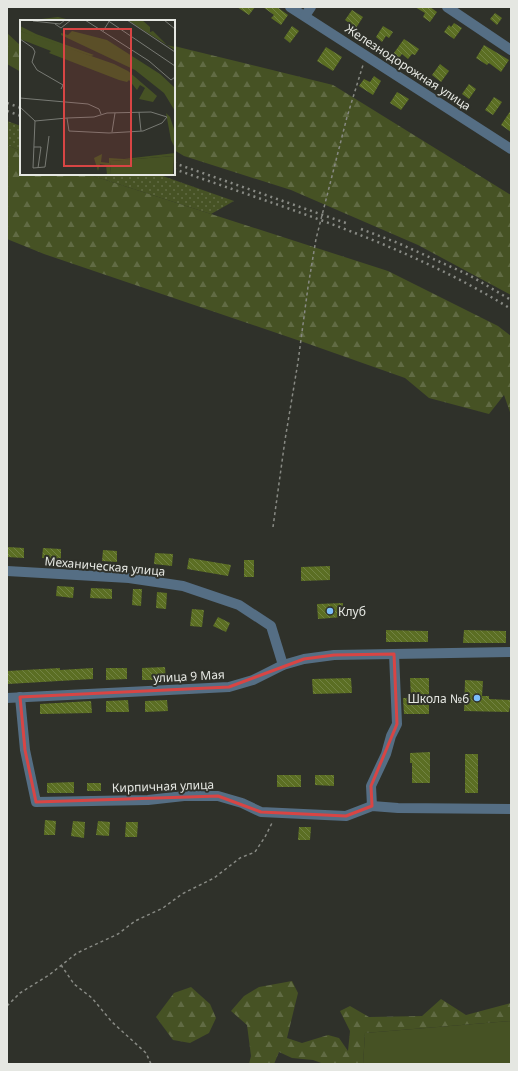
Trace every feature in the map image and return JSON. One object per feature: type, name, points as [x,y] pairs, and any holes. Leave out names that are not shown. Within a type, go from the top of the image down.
[{"type":"street","name":"Железнодорожная улица","points":[[290,7],[511,149]]},
{"type":"street","points":[[305,16],[311,7]]},
{"type":"street","points":[[447,7],[511,50]]},
{"type":"street","name":"Механическая улица","points":[[7,571],[129,578],[183,586],[239,605],[271,626],[283,665]]},
{"type":"street","name":"улица 9 Мая","points":[[7,698],[229,687],[253,680],[283,665],[304,659],[334,655],[511,652]]},
{"type":"street","points":[[372,806],[371,786],[386,754],[391,736],[397,724],[394,654]]},
{"type":"street","name":"Кирпичная улица","points":[[20,697],[26,750],[36,802],[148,800],[184,796],[218,796],[242,803],[261,812],[346,816],[372,806],[398,808],[511,809]]},
{"type":"path","points":[[273,527],[316,239],[347,116],[366,56]]},
{"type":"path","points":[[7,1006],[20,993],[50,975],[77,953],[118,934],[134,921],[163,908],[182,894],[214,878],[240,858],[255,852],[272,825],[275,813]]},
{"type":"path","points":[[61,965],[74,984],[92,998],[112,1022],[146,1053],[151,1064]]},
{"type":"highlighted area","points":[[394,654],[397,724],[371,786],[372,806],[346,816],[261,812],[218,796],[36,802],[25,750],[20,697],[229,687],[304,659],[334,655]]},
{"type":"green space","points":[[58,17],[70,20],[33,20]]},
{"type":"green space","points":[[7,33],[20,45],[20,71],[7,64]]},
{"type":"green space","points":[[175,46],[333,85],[511,195],[511,295],[418,245],[291,190],[184,156],[175,151]]},
{"type":"green space","points":[[7,121],[20,126],[20,151],[7,145]]},
{"type":"green space","points":[[7,145],[20,151],[20,175],[90,175],[388,271],[498,326],[511,336],[511,415],[504,395],[489,414],[429,398],[405,378],[44,254],[7,239]]},
{"type":"green space","points":[[90,175],[160,175],[234,201],[211,214]]},
{"type":"green space","points":[[292,981],[298,993],[287,1038],[302,1043],[328,1035],[339,1038],[348,1051],[350,1031],[340,1011],[350,1006],[369,1017],[422,1016],[441,999],[466,1015],[511,1003],[511,1021],[365,1033],[363,1064],[324,1064],[313,1060],[292,1058],[279,1052],[274,1064],[249,1064],[251,1056],[247,1025],[231,1011],[244,996],[259,987]]},
{"type":"green space","points":[[191,987],[210,1004],[216,1018],[209,1033],[190,1043],[173,1040],[156,1017],[174,993]]},
{"type":"green space","points":[[511,1021],[511,1064],[363,1064],[365,1033]]},
{"type":"building","points":[[237,7],[255,7],[249,15]]},
{"type":"building","points":[[263,7],[277,7],[288,15],[281,25],[271,18],[274,15]]},
{"type":"building","points":[[415,7],[430,7],[437,12],[430,22],[423,17],[425,13]]},
{"type":"building","points":[[352,10],[363,17],[356,28],[345,20]]},
{"type":"building","points":[[495,13],[502,18],[497,25],[490,19]]},
{"type":"building","points":[[454,23],[462,28],[454,39],[444,32],[449,25],[451,27]]},
{"type":"building","points":[[292,26],[299,31],[290,43],[284,38]]},
{"type":"building","points":[[383,26],[393,32],[389,38],[386,36],[382,42],[376,37]]},
{"type":"building","points":[[404,39],[419,49],[415,55],[412,54],[408,59],[402,54],[397,61],[391,57]]},
{"type":"building","points":[[484,45],[509,60],[501,72],[489,63],[487,65],[476,58]]},
{"type":"building","points":[[326,47],[342,57],[333,71],[317,61]]},
{"type":"building","points":[[440,64],[449,71],[441,82],[432,75]]},
{"type":"building","points":[[374,76],[381,81],[373,95],[359,86],[364,79],[370,82]]},
{"type":"building","points":[[469,84],[476,89],[469,99],[462,94]]},
{"type":"building","points":[[397,92],[409,99],[401,110],[390,103]]},
{"type":"building","points":[[494,97],[502,102],[493,115],[485,110]]},
{"type":"building","points":[[511,110],[511,132],[501,125]]},
{"type":"building","points":[[8,547],[24,548],[24,558],[7,557]]},
{"type":"building","points":[[43,548],[61,549],[61,559],[42,558]]},
{"type":"building","points":[[103,550],[117,551],[117,562],[102,561]]},
{"type":"building","points":[[155,553],[173,554],[172,566],[154,564]]},
{"type":"building","points":[[189,558],[231,565],[228,576],[187,569]]},
{"type":"building","points":[[244,560],[254,560],[254,577],[244,577]]},
{"type":"building","points":[[330,566],[330,580],[301,581],[301,567]]},
{"type":"building","points":[[57,586],[74,587],[73,598],[56,596]]},
{"type":"building","points":[[91,588],[112,589],[112,599],[90,598]]},
{"type":"building","points":[[133,589],[142,589],[141,606],[132,605]]},
{"type":"building","points":[[157,592],[167,593],[166,609],[156,608]]},
{"type":"building","name":"Клуб","points":[[343,603],[343,617],[318,619],[317,604]]},
{"type":"building","points":[[192,609],[204,610],[202,627],[190,626]]},
{"type":"building","points":[[218,617],[230,623],[226,632],[213,626]]},
{"type":"building","points":[[386,630],[428,631],[428,642],[386,642]]},
{"type":"building","points":[[464,630],[506,631],[506,643],[463,643]]},
{"type":"building","points":[[165,667],[166,680],[142,680],[142,668]]},
{"type":"building","points":[[60,668],[60,670],[93,668],[93,679],[8,684],[7,671]]},
{"type":"building","points":[[106,668],[127,668],[127,679],[106,680]]},
{"type":"building","points":[[351,678],[352,693],[313,694],[312,679]]},
{"type":"building","points":[[410,678],[429,678],[429,714],[404,714],[403,698],[411,698]]},
{"type":"building","name":"Школа №6","points":[[465,680],[483,681],[482,696],[489,696],[489,699],[511,700],[509,712],[464,711]]},
{"type":"building","points":[[128,700],[129,712],[106,712],[106,701]]},
{"type":"building","points":[[167,700],[168,711],[145,712],[145,701]]},
{"type":"building","points":[[91,701],[92,713],[40,714],[40,704]]},
{"type":"building","points":[[430,752],[430,783],[412,783],[412,763],[410,763],[410,753]]},
{"type":"building","points":[[465,754],[478,754],[478,793],[465,793]]},
{"type":"building","points":[[277,775],[301,775],[301,787],[277,787]]},
{"type":"building","points":[[315,775],[334,775],[334,786],[315,785]]},
{"type":"building","points":[[74,782],[74,793],[47,793],[47,783]]},
{"type":"building","points":[[87,783],[101,783],[101,791],[87,791]]},
{"type":"building","points":[[45,820],[56,821],[55,835],[44,835]]},
{"type":"building","points":[[73,821],[85,822],[84,838],[71,836]]},
{"type":"building","points":[[98,821],[110,822],[109,836],[96,835]]},
{"type":"building","points":[[126,822],[138,822],[137,837],[125,837]]},
{"type":"building","points":[[299,827],[311,827],[310,840],[298,840]]},
{"type":"railway","points":[[7,103],[20,108]]},
{"type":"railway","points":[[7,111],[20,116]]},
{"type":"railway","points":[[175,163],[346,223]]},
{"type":"railway","points":[[175,169],[303,214],[389,247],[430,265],[511,309]]},
{"type":"railway","points":[[361,229],[398,243],[469,275],[511,300]]},
{"type":"place","name":"Клуб","points":[[330,611]]},
{"type":"place","name":"Школа №6","points":[[477,698]]}]
